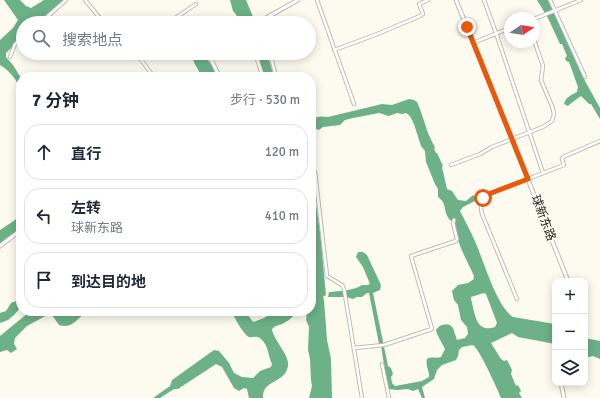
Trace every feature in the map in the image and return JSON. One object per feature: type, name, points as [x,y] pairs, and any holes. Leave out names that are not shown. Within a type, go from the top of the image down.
[{"type":"street","points":[[48,16],[66,0]]},
{"type":"street","points":[[85,0],[98,16]]},
{"type":"street","points":[[269,16],[298,0]]},
{"type":"street","points":[[317,0],[354,104]]},
{"type":"street","points":[[334,50],[420,16],[423,14],[419,4],[428,0]]},
{"type":"street","name":"球新东路","points":[[456,0],[567,278]]},
{"type":"street","points":[[484,0],[543,173]]},
{"type":"street","points":[[550,0],[586,77]]},
{"type":"street","points":[[540,16],[581,0]]},
{"type":"street","points":[[178,16],[196,4]]},
{"type":"street","points":[[473,43],[504,31]]},
{"type":"street","points":[[10,57],[16,43]]},
{"type":"street","points":[[451,165],[546,126],[552,121],[554,115],[552,106],[541,80],[543,66],[537,48]]},
{"type":"street","points":[[141,60],[150,72]]},
{"type":"street","points":[[211,60],[217,72]]},
{"type":"street","points":[[257,60],[261,72]]},
{"type":"street","points":[[272,60],[275,72]]},
{"type":"street","points":[[517,299],[482,214],[481,204],[486,195],[564,165],[562,159],[563,157],[600,141]]},
{"type":"street","points":[[316,172],[327,276],[342,285],[345,291],[362,398]]},
{"type":"street","points":[[354,348],[384,345],[432,328],[411,256],[456,240],[454,220]]},
{"type":"street","points":[[0,246],[16,234]]},
{"type":"street","points":[[382,364],[389,398]]},
{"type":"street","points":[[562,386],[564,398]]},
{"type":"shaded area","points":[[4,0],[20,0],[26,6],[31,8],[44,0],[64,0],[47,16],[16,17]]},
{"type":"shaded area","points":[[230,0],[246,0],[253,16],[237,16],[233,11]]},
{"type":"shaded area","points":[[537,0],[549,0],[585,81],[600,108],[600,119],[591,104],[589,104],[581,96],[568,106],[564,104],[567,98],[577,92],[578,87],[569,62],[566,61],[565,58],[567,56],[562,44],[560,44],[548,18]]},
{"type":"shaded area","points":[[16,23],[16,44],[6,53],[6,57],[17,72],[16,72],[16,81],[8,71],[0,65],[0,40]]},
{"type":"shaded area","points":[[208,60],[215,71],[199,72],[193,61]]},
{"type":"shaded area","points":[[259,60],[269,60],[273,72],[263,72]]},
{"type":"shaded area","points":[[409,99],[417,102],[435,148],[434,149],[443,166],[447,189],[452,191],[458,200],[466,201],[473,195],[477,200],[463,207],[460,211],[474,239],[490,281],[501,303],[513,317],[552,324],[552,343],[518,337],[512,333],[491,343],[501,359],[504,361],[507,360],[512,370],[511,374],[516,386],[518,385],[521,391],[519,393],[522,398],[501,398],[484,361],[473,345],[462,347],[459,350],[456,360],[442,365],[437,370],[434,379],[422,387],[425,398],[422,398],[418,389],[413,391],[408,389],[388,389],[381,346],[379,344],[369,293],[362,297],[353,299],[346,297],[328,297],[329,292],[350,290],[362,285],[370,284],[363,267],[356,257],[358,252],[363,252],[367,255],[381,285],[380,290],[373,293],[388,366],[391,368],[393,374],[391,377],[392,383],[395,386],[422,381],[429,377],[427,359],[441,357],[445,349],[436,330],[440,326],[444,324],[450,325],[453,328],[457,340],[465,338],[468,334],[467,327],[461,320],[458,305],[454,300],[452,291],[458,285],[468,283],[474,279],[474,276],[459,242],[455,228],[455,221],[454,219],[451,221],[446,213],[442,200],[438,197],[438,189],[426,162],[425,151],[421,146],[410,116],[406,113],[397,113],[389,116],[379,113],[345,120],[340,125],[323,127],[319,130],[316,129],[316,118],[323,116],[328,117],[382,104],[392,105]],"holes":[[[484,293],[486,294],[497,323],[495,327],[488,328],[480,325],[475,315],[471,297]]]},
{"type":"shaded area","points":[[316,204],[326,295],[323,297],[327,340],[331,359],[332,398],[309,398],[312,386],[308,350],[309,327],[306,320],[306,316],[316,316]]},
{"type":"shaded area","points":[[16,219],[16,232],[0,245],[0,230]]},
{"type":"shaded area","points":[[16,301],[16,313],[8,320],[0,323],[0,313],[6,311],[11,303]]},
{"type":"shaded area","points":[[24,316],[45,316],[27,326],[15,338],[14,344],[17,349],[11,353],[7,350],[0,352],[0,336]]},
{"type":"shaded area","points":[[53,316],[82,316],[68,326],[59,325]]},
{"type":"shaded area","points":[[249,316],[253,322],[267,316],[293,316],[286,322],[275,326],[272,329],[275,338],[284,352],[288,366],[283,376],[266,388],[263,398],[249,398],[247,389],[244,388],[239,391],[234,388],[222,367],[216,364],[178,389],[174,389],[160,398],[153,398],[170,386],[172,380],[214,350],[219,351],[229,363],[234,373],[242,377],[253,378],[260,371],[271,367],[272,364],[264,342],[258,337],[247,336],[234,317]]},
{"type":"shaded area","points":[[588,339],[600,341],[600,359],[593,356],[588,357]]},
{"type":"route","points":[[467,27],[528,179],[486,195],[483,198]]}]
